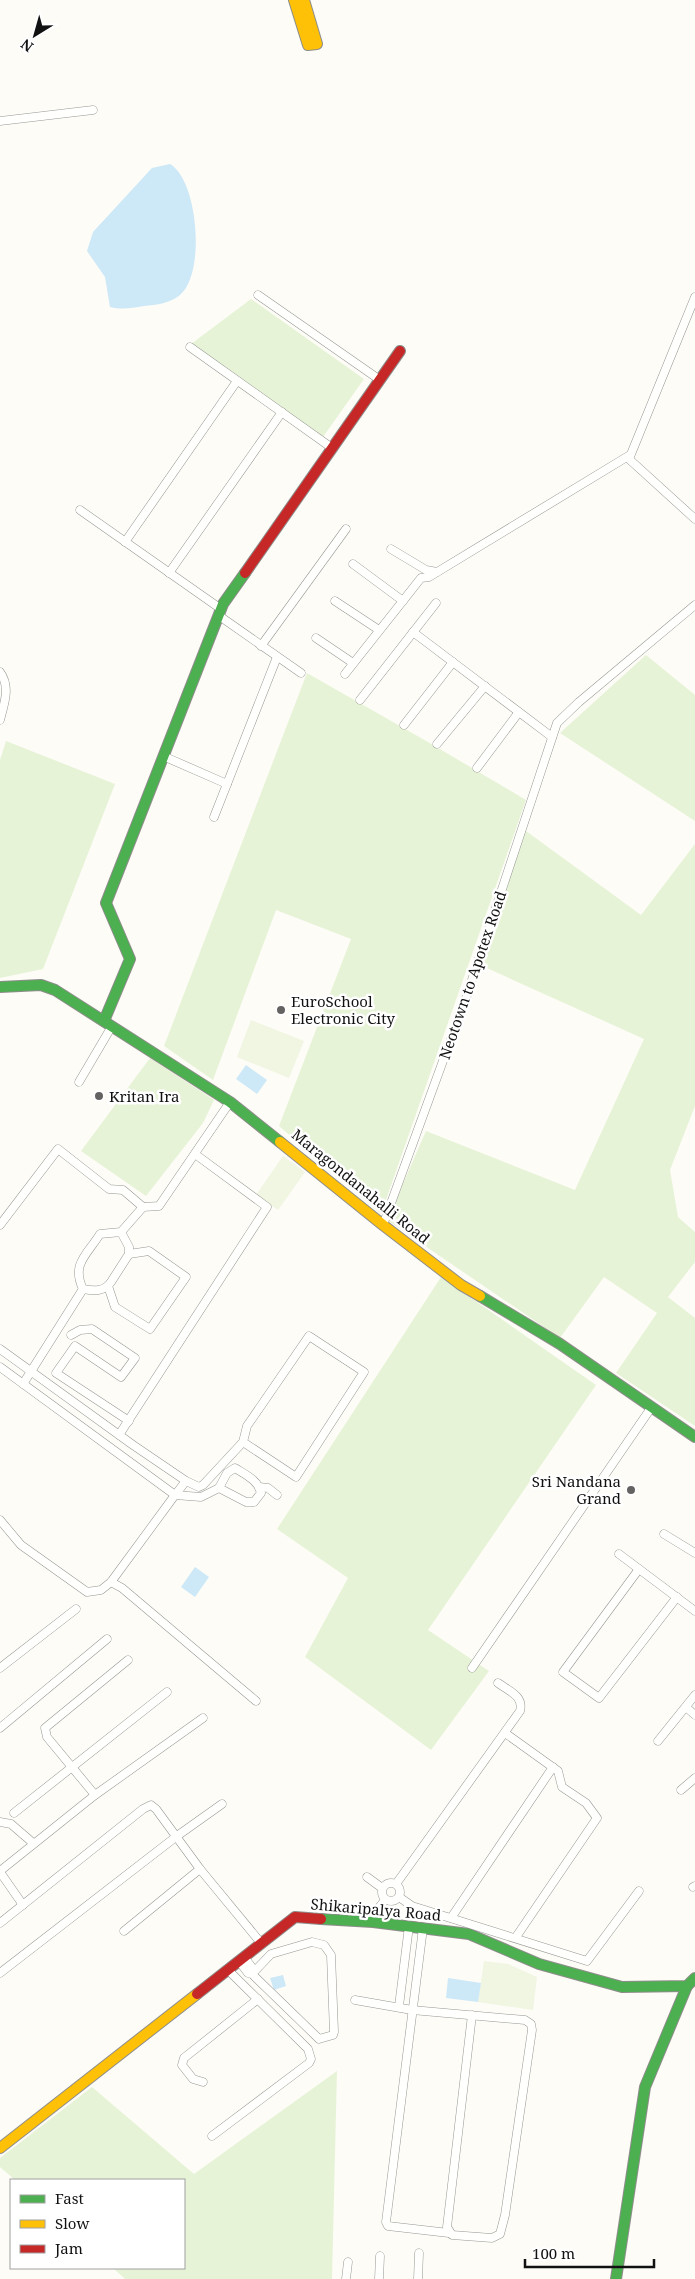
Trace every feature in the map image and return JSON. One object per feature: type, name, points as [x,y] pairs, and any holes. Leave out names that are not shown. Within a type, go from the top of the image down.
[{"type":"street","points":[[294,0],[313,44],[304,0]]},
{"type":"street","points":[[0,121],[93,110]]},
{"type":"street","points":[[258,295],[380,380]]},
{"type":"street","points":[[344,674],[421,578],[429,577],[630,457],[695,297]]},
{"type":"street","points":[[190,347],[332,448]]},
{"type":"street","points":[[79,1082],[108,1024],[130,960],[106,903],[219,612],[400,351]]},
{"type":"street","points":[[125,542],[238,381]]},
{"type":"street","points":[[169,573],[282,412]]},
{"type":"street","points":[[630,457],[695,519]]},
{"type":"street","points":[[80,510],[169,573],[262,646],[301,673]]},
{"type":"street","points":[[262,646],[346,528]]},
{"type":"street","points":[[391,549],[426,570],[437,572]]},
{"type":"street","points":[[353,564],[403,600]]},
{"type":"street","points":[[335,601],[379,630]]},
{"type":"street","points":[[360,700],[436,603]]},
{"type":"street","name":"Neotown to Apotex Road","points":[[383,1225],[466,998],[557,723],[579,702],[695,605]]},
{"type":"street","points":[[413,632],[552,737]]},
{"type":"street","points":[[316,638],[353,663]]},
{"type":"street","points":[[214,817],[277,657]]},
{"type":"street","points":[[404,725],[453,662]]},
{"type":"street","points":[[0,672],[6,684],[6,695],[0,720]]},
{"type":"street","points":[[437,744],[485,686]]},
{"type":"street","points":[[477,768],[519,712]]},
{"type":"street","points":[[163,756],[227,784]]},
{"type":"street","name":"Maragondanahalli Road","points":[[0,987],[41,985],[55,990],[230,1102],[461,1285],[560,1344],[651,1408],[695,1436]]},
{"type":"street","points":[[0,1225],[58,1150],[109,1188],[123,1190],[143,1207],[159,1206],[230,1102]]},
{"type":"street","points":[[119,1435],[268,1207],[194,1154]]},
{"type":"street","points":[[83,1289],[78,1278],[80,1265],[100,1234],[121,1232],[143,1207]]},
{"type":"street","points":[[83,1289],[96,1291],[108,1286],[129,1254],[129,1247],[121,1232]]},
{"type":"street","points":[[108,1286],[115,1306],[150,1329],[186,1277],[149,1251],[129,1254]]},
{"type":"street","points":[[23,1384],[83,1289]]},
{"type":"street","points":[[59,1326],[71,1334],[75,1346],[121,1377],[135,1358],[92,1328],[71,1334]]},
{"type":"street","points":[[0,1349],[119,1435],[186,1481],[199,1487],[243,1442],[247,1426],[309,1336],[364,1372],[296,1477],[243,1442]]},
{"type":"street","points":[[75,1346],[56,1373],[129,1421]]},
{"type":"street","points":[[0,1366],[175,1496],[202,1497],[220,1488],[227,1473],[235,1468],[256,1482],[261,1493],[251,1503],[220,1488]]},
{"type":"street","points":[[472,1668],[651,1408]]},
{"type":"street","points":[[0,1520],[21,1545],[87,1592],[101,1590],[111,1582],[186,1481]]},
{"type":"street","points":[[259,1487],[268,1488],[277,1495]]},
{"type":"street","points":[[664,1534],[695,1553]]},
{"type":"street","points":[[619,1554],[695,1611]]},
{"type":"street","points":[[639,1569],[563,1672],[599,1698],[677,1597]]},
{"type":"street","points":[[111,1582],[122,1588],[256,1701]]},
{"type":"street","points":[[0,1668],[76,1609]]},
{"type":"street","points":[[0,1728],[108,1639]]},
{"type":"street","points":[[94,1795],[47,1737],[45,1728],[128,1660]]},
{"type":"street","points":[[396,1884],[520,1711],[522,1705],[520,1699],[498,1683]]},
{"type":"street","points":[[14,1813],[167,1692]]},
{"type":"street","points":[[658,1741],[695,1695]]},
{"type":"street","points":[[686,1707],[695,1715]]},
{"type":"street","points":[[23,1905],[0,1871],[94,1795],[203,1718]]},
{"type":"street","points":[[505,1733],[553,1767],[560,1774],[562,1787],[586,1803],[597,1818],[516,1937]]},
{"type":"street","points":[[451,1918],[553,1767]]},
{"type":"street","points":[[682,1790],[695,1778]]},
{"type":"street","points":[[0,1973],[177,1836],[222,1804]]},
{"type":"street","points":[[0,1923],[148,1806],[156,1809],[200,1869],[261,1944]]},
{"type":"street","points":[[0,1822],[11,1824],[33,1843]]},
{"type":"street","points":[[124,1931],[200,1869]]},
{"type":"street","points":[[367,1877],[382,1888]]},
{"type":"street","points":[[382,1888],[390,1882],[396,1884],[401,1892],[399,1898]]},
{"type":"street","points":[[382,1888],[382,1894],[386,1900],[391,1901],[399,1898]]},
{"type":"street","points":[[583,1978],[587,1961],[639,1891]]},
{"type":"street","points":[[399,1898],[412,1906],[516,1937],[587,1961]]},
{"type":"street","points":[[368,1921],[386,1900]]},
{"type":"street","name":"Shikaripalya Road","points":[[0,2148],[295,1917],[368,1921],[469,1934],[538,1964],[583,1978],[622,1987],[687,1986]]},
{"type":"street","points":[[399,2006],[409,1926]]},
{"type":"street","points":[[355,2000],[399,2006],[412,2010],[525,2020],[531,2024],[532,2030],[500,2234],[492,2238],[388,2226],[386,2222],[412,2010],[423,1928]]},
{"type":"street","points":[[241,1959],[253,1972],[319,2039],[333,2035],[331,1955],[324,1944],[312,1942],[271,1954],[253,1972]]},
{"type":"street","points":[[212,2136],[312,2059],[308,2049],[228,1970]]},
{"type":"street","points":[[616,2279],[645,2087],[687,1986],[695,1978]]},
{"type":"street","points":[[203,2082],[191,2078],[182,2065],[184,2058],[258,1999]]},
{"type":"street","points":[[450,2233],[447,2228],[472,2015]]},
{"type":"street","points":[[418,2279],[420,2253]]},
{"type":"street","points":[[379,2279],[380,2256]]},
{"type":"street","points":[[346,2279],[348,2262]]},
{"type":"green space","points":[[251,299],[364,379],[323,437],[191,344]]},
{"type":"green space","points":[[646,655],[695,695],[695,821],[560,733]]},
{"type":"green space","points":[[307,673],[526,800],[381,1214],[279,1126],[351,939],[276,910],[213,1080],[164,1046]]},
{"type":"green space","points":[[6,741],[115,784],[43,969],[0,978],[0,760]]},
{"type":"green space","points":[[526,831],[641,915],[695,844],[695,1106],[670,1170],[678,1217],[695,1232],[695,1262],[668,1297],[695,1318],[695,1426],[616,1373],[657,1313],[604,1277],[560,1338],[387,1220],[426,1131],[575,1190],[644,1039],[480,965]]},
{"type":"green space","points":[[251,1020],[304,1041],[289,1078],[237,1057]]},
{"type":"green space","points":[[150,1058],[214,1100],[203,1123],[146,1196],[81,1151]]},
{"type":"green space","points":[[283,1156],[305,1172],[278,1210],[256,1195]]},
{"type":"green space","points":[[441,1277],[596,1385],[428,1630],[489,1671],[431,1750],[305,1657],[348,1578],[277,1529]]},
{"type":"green space","points":[[484,1961],[508,1964],[537,1977],[533,2010],[478,2002]]},
{"type":"green space","points":[[337,2071],[332,2279],[125,2279],[114,2269],[185,2269],[185,2179],[14,2179],[0,2167],[0,2158],[92,2087],[194,2174]]},
{"type":"water","points":[[170,164],[180,173],[187,188],[195,227],[196,248],[188,284],[180,295],[163,303],[127,308],[110,307],[105,277],[87,251],[93,232],[152,168]]},
{"type":"water","points":[[246,1065],[267,1080],[257,1094],[236,1079]]},
{"type":"water","points":[[195,1567],[209,1577],[195,1597],[181,1587]]},
{"type":"water","points":[[283,1975],[286,1986],[274,1990],[270,1978]]},
{"type":"water","points":[[448,1978],[481,1983],[478,2002],[446,1998]]},
{"type":"traffic: fast","points":[[104,1021],[130,959],[106,903],[223,604],[245,573]]},
{"type":"traffic: fast","points":[[0,987],[41,985],[55,990],[230,1102],[280,1142]]},
{"type":"traffic: fast","points":[[480,1296],[560,1344],[695,1437]]},
{"type":"traffic: fast","points":[[321,1919],[373,1922],[469,1934],[539,1964],[622,1987],[687,1986],[695,1978]]},
{"type":"traffic: fast","points":[[616,2279],[645,2087],[687,1986]]},
{"type":"traffic: slow","points":[[294,0],[308,45],[317,44],[304,0]]},
{"type":"traffic: slow","points":[[280,1142],[383,1225],[461,1285],[480,1296]]},
{"type":"traffic: slow","points":[[0,2148],[197,1994]]},
{"type":"traffic: jam","points":[[245,573],[400,351]]},
{"type":"traffic: jam","points":[[197,1994],[295,1917],[321,1919]]},
{"type":"place","name":"EuroSchool Electronic City","points":[[281,1010]]},
{"type":"place","name":"Kritan Ira","points":[[99,1096]]},
{"type":"place","name":"Sri Nandana Grand","points":[[631,1490]]}]
